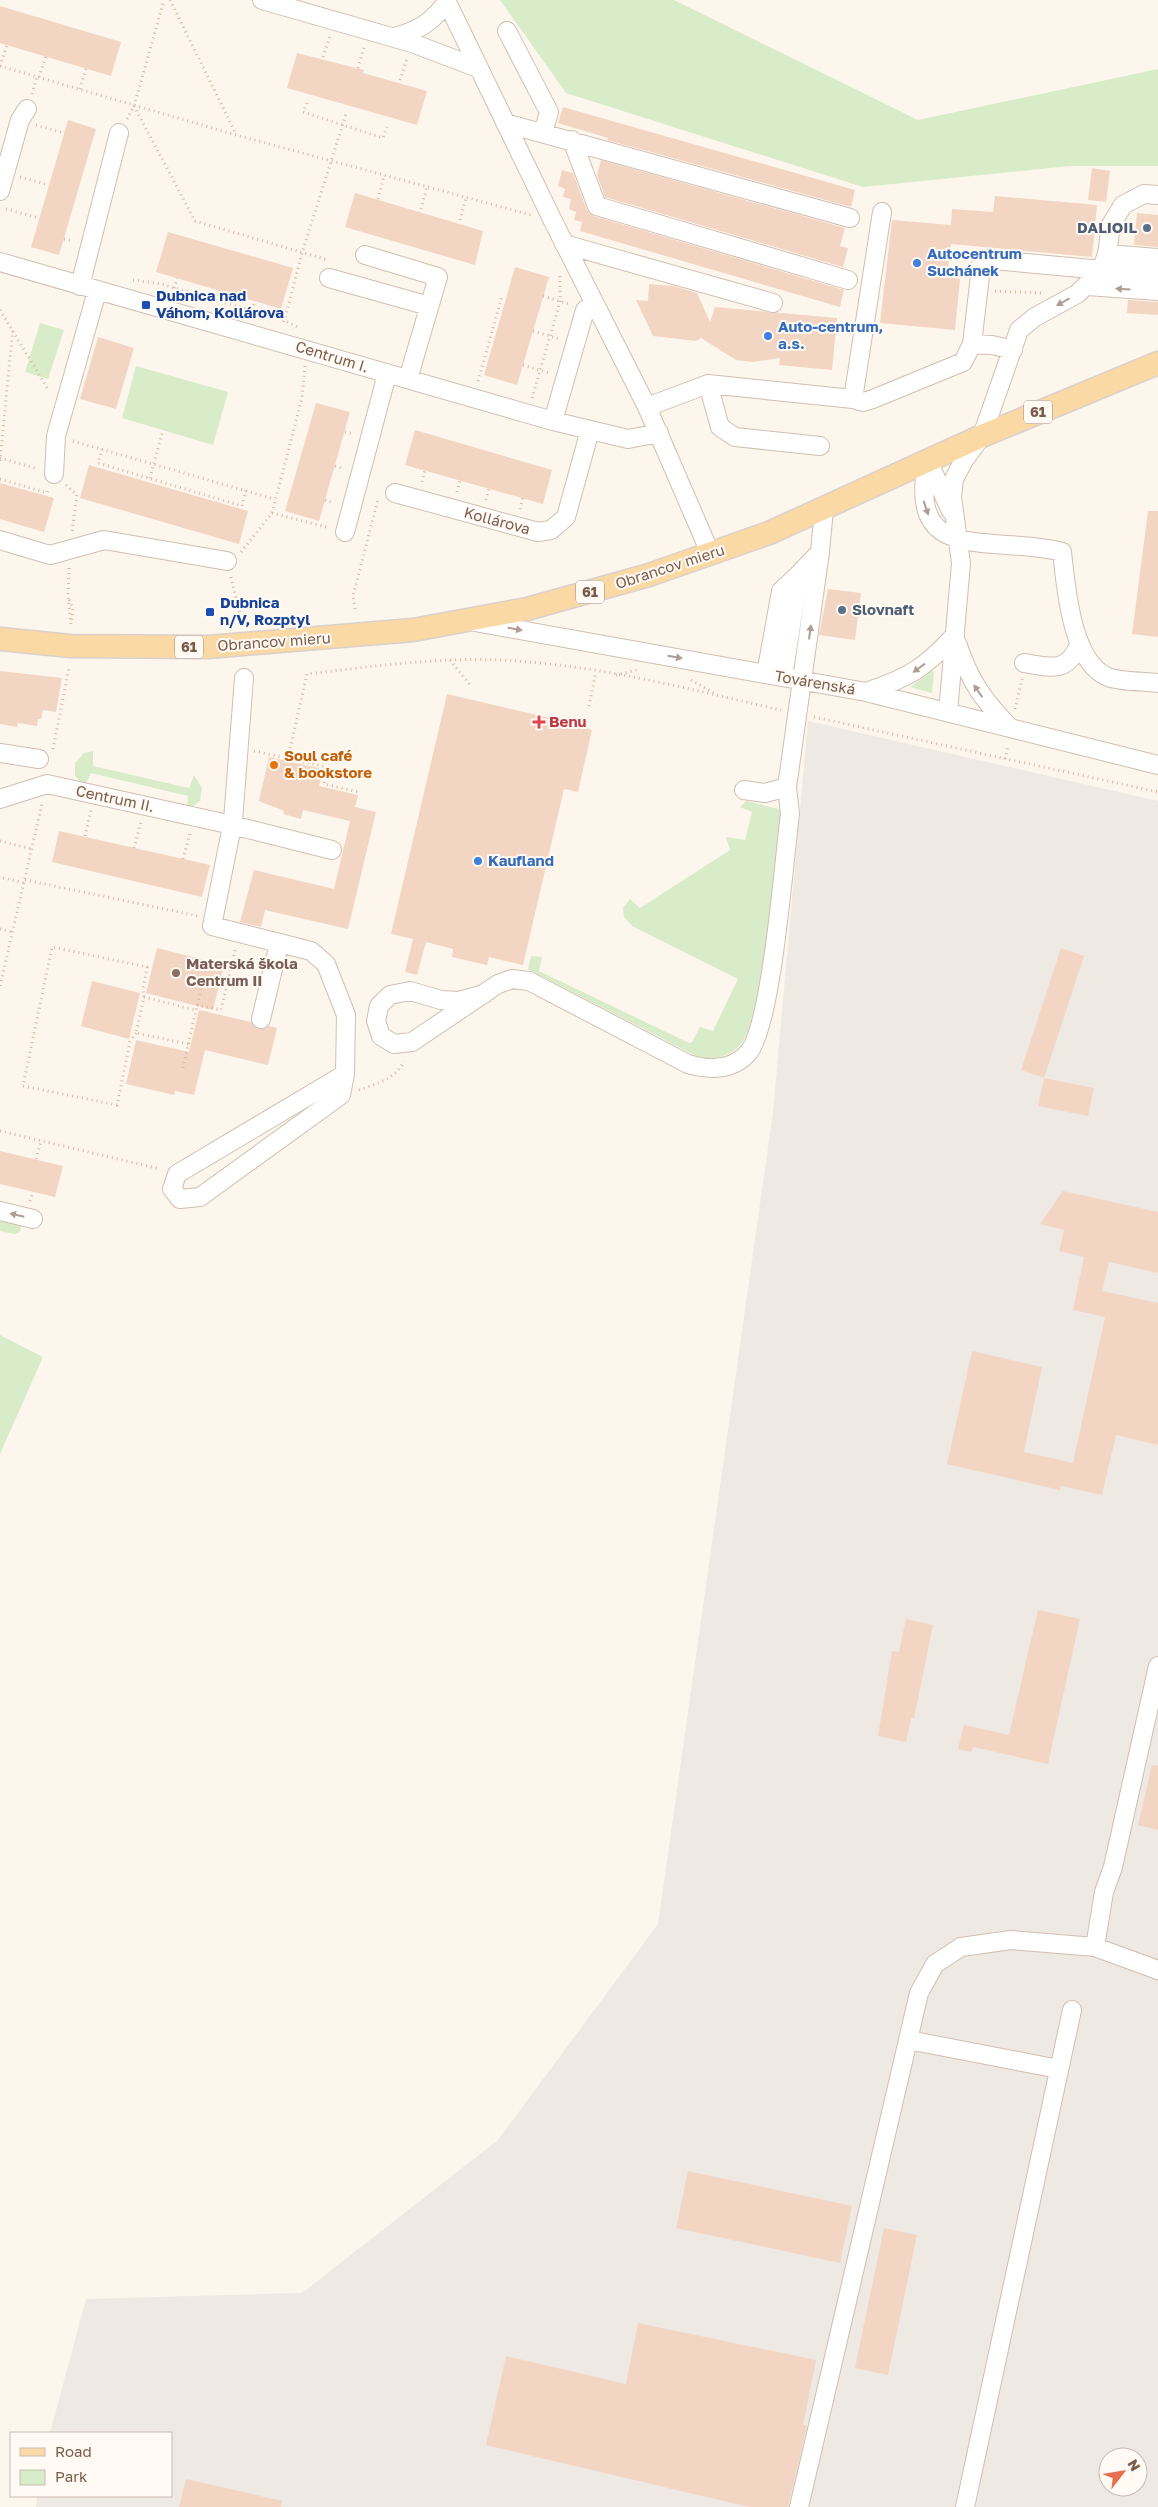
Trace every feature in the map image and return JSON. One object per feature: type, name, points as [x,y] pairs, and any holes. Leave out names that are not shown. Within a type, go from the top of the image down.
[{"type":"main road","name":"Obrancov mieru","points":[[0,639],[70,646],[208,647],[359,636],[413,630],[527,609],[584,594],[711,555],[769,533],[982,436],[1158,363]]},
{"type":"street","points":[[262,0],[395,37],[478,68]]},
{"type":"street","points":[[395,37],[417,30],[436,16],[446,1]]},
{"type":"street","points":[[446,1],[564,244],[647,407],[711,555]]},
{"type":"street","points":[[506,31],[549,112],[543,133]]},
{"type":"street","points":[[0,191],[24,114]]},
{"type":"street","points":[[505,123],[850,218]]},
{"type":"street","points":[[54,474],[56,436],[119,133]]},
{"type":"street","points":[[572,140],[597,206],[848,280]]},
{"type":"street","points":[[948,712],[961,562],[952,497],[954,479],[964,460],[982,436],[1019,330],[1035,317],[1082,290],[1101,272],[1107,254],[1112,225],[1123,205],[1144,194],[1158,195]]},
{"type":"street","points":[[853,398],[882,212]]},
{"type":"street","points":[[564,244],[773,303]]},
{"type":"street","points":[[1107,254],[1158,258]]},
{"type":"street","points":[[365,255],[438,277],[408,380]]},
{"type":"street","points":[[647,407],[708,384],[853,398],[863,402],[963,362],[972,344],[982,259],[1101,272],[1158,275]]},
{"type":"street","name":"Centrum I.","points":[[0,262],[553,421],[628,439],[659,433]]},
{"type":"street","points":[[329,278],[429,306]]},
{"type":"street","points":[[1082,290],[1158,291]]},
{"type":"street","points":[[553,421],[585,310]]},
{"type":"street","points":[[972,344],[992,345],[1013,350]]},
{"type":"street","points":[[345,532],[387,374]]},
{"type":"street","points":[[708,384],[720,427],[735,437],[820,446]]},
{"type":"street","name":"Kollárova","points":[[395,493],[538,532],[551,530],[560,525],[566,517],[590,430]]},
{"type":"street","points":[[928,461],[955,518]]},
{"type":"street","points":[[928,461],[923,483],[923,501],[930,520],[940,532],[958,540],[1039,545],[1062,552],[1068,597],[1079,645],[1090,664],[1108,677]]},
{"type":"street","points":[[484,994],[459,1001],[441,1000],[410,991],[390,995],[379,1006],[376,1021],[381,1036],[394,1044],[412,1042],[484,994],[498,984],[512,979],[529,981],[688,1064],[702,1069],[717,1068],[743,1058],[749,1052],[757,1035],[769,984],[790,814],[787,787],[799,714],[824,509]]},
{"type":"street","points":[[0,540],[50,555],[104,540],[226,561]]},
{"type":"street","points":[[775,675],[781,591],[820,552]]},
{"type":"street","name":"Továrenská","points":[[467,620],[866,692],[1158,765]]},
{"type":"street","points":[[866,692],[903,679],[932,658],[955,634]]},
{"type":"street","points":[[955,634],[966,670],[979,694],[1010,728]]},
{"type":"street","points":[[1053,668],[1065,665],[1074,657],[1079,645]]},
{"type":"street","points":[[1024,663],[1158,683]]},
{"type":"street","points":[[244,678],[232,825],[212,926],[311,951],[326,964],[346,1015],[345,1074],[338,1097],[200,1197],[180,1199],[172,1189],[177,1174],[345,1074]]},
{"type":"street","points":[[0,753],[39,759]]},
{"type":"street","name":"Centrum II.","points":[[0,799],[46,784],[194,816],[332,850]]},
{"type":"street","points":[[744,790],[765,794],[787,787]]},
{"type":"street","points":[[262,1019],[279,944]]},
{"type":"street","points":[[0,1211],[33,1219]]},
{"type":"street","points":[[1095,1947],[1104,1892],[1113,1867],[1158,1666]]},
{"type":"street","points":[[799,2507],[919,1993],[931,1971],[936,1964],[961,1946],[1011,1940],[1095,1947],[1158,1970]]},
{"type":"street","points":[[965,2507],[1072,2010]]},
{"type":"street","points":[[908,2040],[1059,2069]]},
{"type":"path","points":[[119,133],[134,106],[164,0]]},
{"type":"path","points":[[170,0],[236,135]]},
{"type":"path","points":[[7,45],[0,66],[236,135],[553,221]]},
{"type":"path","points":[[40,77],[46,56]]},
{"type":"path","points":[[80,89],[86,68]]},
{"type":"path","points":[[307,103],[303,112],[383,138],[387,127]]},
{"type":"path","points":[[134,106],[195,221],[337,262]]},
{"type":"path","points":[[24,114],[64,133]]},
{"type":"path","points":[[288,344],[284,320],[302,253],[346,114]]},
{"type":"path","points":[[6,173],[48,185]]},
{"type":"path","points":[[378,199],[384,176]]},
{"type":"path","points":[[420,209],[427,187]]},
{"type":"path","points":[[460,220],[466,198]]},
{"type":"path","points":[[0,207],[39,218]]},
{"type":"path","points":[[530,403],[560,302],[560,274]]},
{"type":"path","points":[[174,288],[177,278]]},
{"type":"path","points":[[132,280],[174,288],[284,320]]},
{"type":"path","points":[[215,300],[218,290]]},
{"type":"path","points":[[979,290],[1082,290]]},
{"type":"path","points":[[476,387],[502,296]]},
{"type":"path","points":[[543,296],[585,310]]},
{"type":"path","points":[[252,310],[254,301]]},
{"type":"path","points":[[0,310],[13,328],[62,413]]},
{"type":"path","points":[[0,461],[13,328]]},
{"type":"path","points":[[533,331],[575,344]]},
{"type":"path","points":[[226,561],[244,551],[272,513],[274,499],[302,398],[305,363]]},
{"type":"path","points":[[523,365],[565,378]]},
{"type":"path","points":[[150,478],[163,430]]},
{"type":"path","points":[[56,436],[274,499]]},
{"type":"path","points":[[102,449],[98,463],[242,506],[246,490]]},
{"type":"path","points":[[0,480],[47,493],[54,474]]},
{"type":"path","points":[[355,609],[352,596],[381,488],[395,493]]},
{"type":"path","points":[[272,513],[367,537]]},
{"type":"path","points":[[68,597],[73,608],[71,624],[68,597],[70,550]]},
{"type":"path","points":[[236,594],[240,615]]},
{"type":"path","points":[[449,660],[470,684]]},
{"type":"path","points":[[288,758],[307,674],[449,660],[535,662],[716,695],[1158,792]]},
{"type":"path","points":[[46,784],[69,668]]},
{"type":"path","points":[[614,675],[645,668]]},
{"type":"path","points":[[590,706],[596,672]]},
{"type":"path","points":[[690,678],[716,695]]},
{"type":"path","points":[[1015,711],[1020,688]]},
{"type":"path","points":[[237,747],[327,767],[324,784],[358,792]]},
{"type":"path","points":[[1005,759],[1006,753]]},
{"type":"path","points":[[85,836],[95,794]]},
{"type":"path","points":[[0,983],[42,802],[52,804]]},
{"type":"path","points":[[134,848],[146,806]]},
{"type":"path","points":[[81,811],[99,815]]},
{"type":"path","points":[[183,859],[194,816]]},
{"type":"path","points":[[132,822],[149,826]]},
{"type":"path","points":[[181,833],[197,837]]},
{"type":"path","points":[[0,841],[32,849]]},
{"type":"path","points":[[3,878],[214,920]]},
{"type":"path","points":[[0,929],[12,932]]},
{"type":"path","points":[[197,1005],[221,1010],[238,934]]},
{"type":"path","points":[[52,947],[147,967],[143,989],[144,997],[136,1033],[130,1042],[117,1105],[23,1086],[52,947]]},
{"type":"path","points":[[183,1068],[201,988]]},
{"type":"path","points":[[144,997],[196,1010]]},
{"type":"path","points":[[136,1033],[188,1044]]},
{"type":"path","points":[[338,1097],[384,1082],[401,1069],[412,1042]]},
{"type":"path","points":[[0,1131],[177,1174]]},
{"type":"path","points":[[36,1160],[41,1140]]},
{"type":"shaded area","points":[[808,721],[1158,801],[1158,2507],[36,2507],[37,2497],[172,2497],[172,2432],[50,2432],[86,2299],[302,2293],[498,2140],[658,1924],[773,1112]]},
{"type":"green space","points":[[500,0],[674,0],[918,120],[1158,69],[1158,166],[1070,166],[863,187],[566,93]]},
{"type":"green space","points":[[40,323],[64,330],[48,379],[25,372]]},
{"type":"green space","points":[[136,366],[228,392],[213,445],[122,418]]},
{"type":"green space","points":[[932,671],[934,672],[932,693],[910,687]]},
{"type":"green space","points":[[93,751],[93,766],[189,788],[194,775],[202,788],[200,801],[187,810],[188,796],[91,773],[85,786],[75,776],[75,763],[84,753]]},
{"type":"green space","points":[[746,801],[779,809],[782,818],[769,938],[763,973],[748,1030],[735,1050],[719,1057],[696,1056],[528,969],[531,956],[542,957],[539,971],[689,1043],[692,1042],[700,1027],[713,1031],[738,979],[632,926],[624,917],[623,908],[630,899],[640,908],[730,850],[726,837],[745,840],[752,812],[740,807]]},
{"type":"green space","points":[[0,1218],[21,1224],[20,1232],[15,1234],[0,1231]]},
{"type":"green space","points":[[0,1335],[43,1357],[0,1454]]},
{"type":"building","points":[[0,6],[121,42],[111,76],[0,43]]},
{"type":"building","points":[[297,53],[364,70],[363,73],[427,91],[417,125],[287,88]]},
{"type":"building","points":[[563,107],[855,190],[851,207],[607,140],[608,138],[558,123]]},
{"type":"building","points":[[68,120],[96,129],[59,255],[31,247]]},
{"type":"building","points":[[601,160],[845,228],[840,246],[848,248],[843,267],[605,197],[597,175]]},
{"type":"building","points":[[1092,168],[1110,171],[1106,202],[1088,200]]},
{"type":"building","points":[[562,170],[573,173],[587,210],[594,216],[844,290],[840,307],[580,231],[582,222],[574,220],[576,212],[569,209],[571,199],[563,197],[565,189],[558,186]]},
{"type":"building","points":[[355,193],[483,231],[475,265],[345,227]]},
{"type":"building","name":"Autocentrum Suchánek","points":[[995,196],[1097,205],[1092,257],[951,244],[947,277],[960,279],[955,330],[880,323],[892,220],[951,225],[952,209],[993,212]]},
{"type":"building","name":"DALIOIL","points":[[1137,213],[1158,215],[1158,247],[1134,245]]},
{"type":"building","points":[[168,232],[293,268],[281,309],[156,272]]},
{"type":"building","points":[[515,267],[549,277],[517,385],[484,375]]},
{"type":"building","points":[[649,284],[674,286],[697,293],[710,322],[715,307],[837,318],[832,370],[779,365],[780,358],[753,362],[736,360],[701,338],[696,341],[653,336],[636,300],[648,301]]},
{"type":"building","points":[[1128,300],[1158,302],[1158,315],[1127,313]]},
{"type":"building","points":[[98,337],[134,348],[116,409],[80,399]]},
{"type":"building","points":[[316,403],[350,412],[319,521],[285,511]]},
{"type":"building","points":[[415,430],[552,470],[543,504],[405,465]]},
{"type":"building","points":[[89,465],[248,511],[239,544],[80,498]]},
{"type":"building","points":[[0,483],[54,498],[44,532],[0,519]]},
{"type":"building","points":[[1148,511],[1158,511],[1158,637],[1132,634]]},
{"type":"building","name":"Slovnaft","points":[[828,589],[861,593],[855,640],[819,635]]},
{"type":"building","points":[[0,671],[62,678],[56,712],[43,710],[41,719],[38,719],[37,726],[18,723],[17,727],[0,724]]},
{"type":"building","name":"Kaufland","points":[[447,694],[580,725],[592,730],[578,792],[564,789],[523,965],[489,957],[487,965],[452,957],[453,949],[426,942],[417,975],[405,972],[413,939],[391,934]]},
{"type":"building","points":[[269,757],[323,769],[319,786],[358,795],[355,807],[376,812],[348,929],[265,910],[261,927],[240,922],[254,870],[334,889],[350,821],[303,810],[301,819],[283,814],[284,811],[259,801]]},
{"type":"building","points":[[59,831],[210,865],[202,897],[52,862]]},
{"type":"building","name":"Materská škola Centrum II","points":[[157,948],[204,960],[203,964],[223,969],[213,1010],[146,993]]},
{"type":"building","points":[[1061,948],[1084,956],[1044,1078],[1021,1070]]},
{"type":"building","points":[[92,981],[140,993],[129,1039],[81,1026]]},
{"type":"building","points":[[199,1010],[251,1022],[259,1029],[269,1026],[277,1028],[268,1065],[205,1050],[194,1095],[175,1091],[174,1095],[126,1084],[136,1040],[189,1052]]},
{"type":"building","points":[[1044,1078],[1094,1088],[1088,1116],[1038,1106]]},
{"type":"building","points":[[0,1151],[63,1166],[55,1197],[0,1184]]},
{"type":"building","points":[[1063,1191],[1158,1212],[1158,1273],[1109,1262],[1102,1291],[1158,1303],[1158,1445],[1116,1435],[1102,1495],[1061,1486],[1060,1490],[947,1464],[972,1351],[1042,1367],[1024,1452],[1073,1463],[1105,1317],[1073,1310],[1084,1257],[1059,1251],[1064,1230],[1040,1224]]},
{"type":"building","points":[[1038,1610],[1080,1619],[1048,1764],[974,1747],[971,1752],[958,1749],[964,1725],[1009,1735]]},
{"type":"building","points":[[906,1619],[933,1625],[914,1718],[911,1718],[906,1742],[878,1736],[892,1651],[899,1652]]},
{"type":"building","points":[[1152,1765],[1158,1766],[1158,1830],[1138,1825]]},
{"type":"building","points":[[688,2171],[852,2206],[840,2263],[676,2228]]},
{"type":"building","points":[[884,2228],[917,2235],[888,2375],[855,2368]]},
{"type":"building","points":[[638,2323],[816,2360],[803,2425],[807,2426],[788,2507],[749,2507],[486,2445],[506,2356],[626,2384]]},
{"type":"building","points":[[186,2479],[282,2501],[281,2507],[179,2507]]},
{"type":"place","name":"DALIOIL","points":[[1147,228]]},
{"type":"place","name":"Autocentrum Suchánek","points":[[917,263]]},
{"type":"place","name":"Dubnica nad Váhom, Kollárova","points":[[146,305]]},
{"type":"place","name":"Auto-centrum, a.s.","points":[[768,336]]},
{"type":"place","name":"Slovnaft","points":[[842,610]]},
{"type":"place","name":"Dubnica n/V, Rozptyl","points":[[210,612]]},
{"type":"place","name":"Benu","points":[[539,722]]},
{"type":"place","name":"Soul café & bookstore","points":[[274,765]]},
{"type":"place","name":"Kaufland","points":[[478,861]]},
{"type":"place","name":"Materská škola Centrum II","points":[[176,973]]}]
